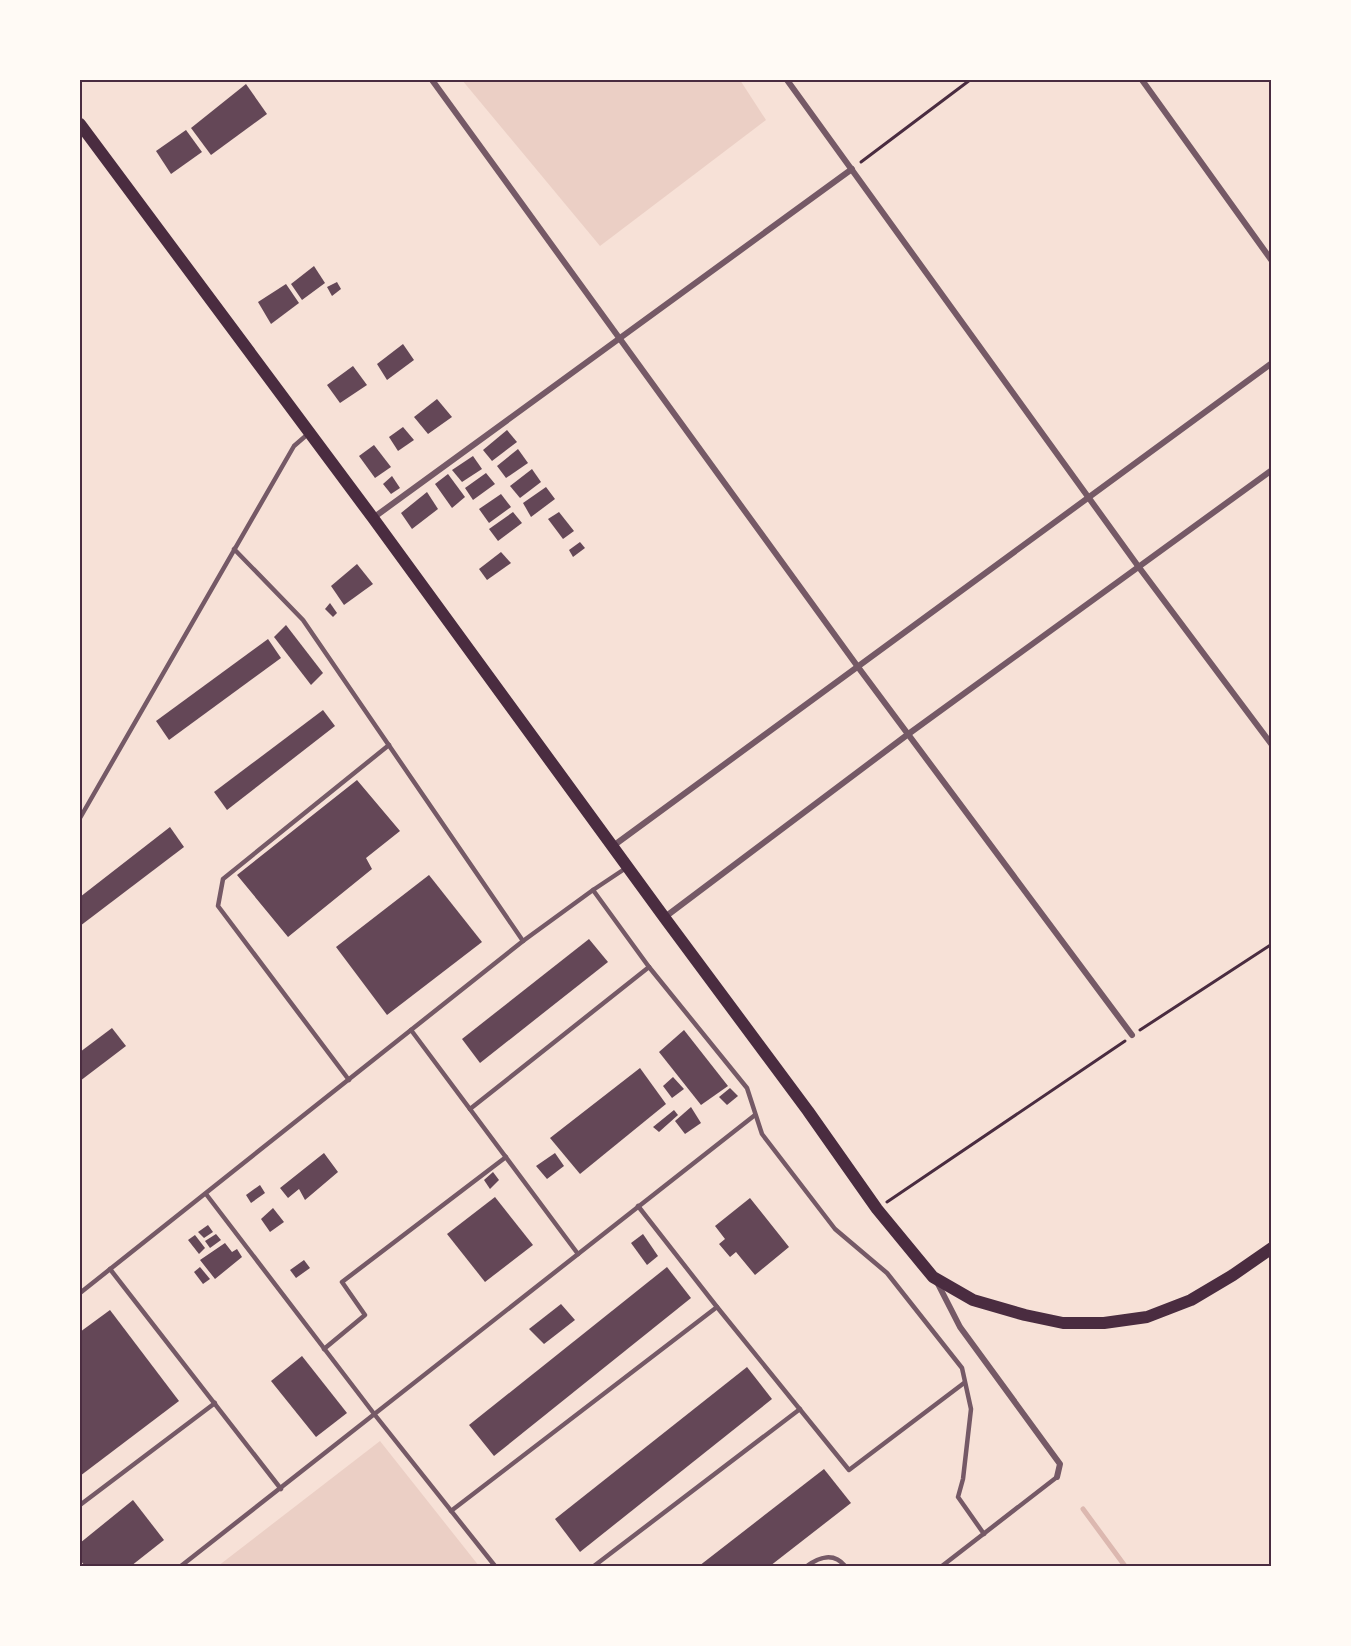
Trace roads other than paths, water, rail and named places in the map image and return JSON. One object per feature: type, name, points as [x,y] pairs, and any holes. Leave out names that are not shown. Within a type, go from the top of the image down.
[{"type":"main road","points":[[80,124],[373,518],[612,847],[808,1111],[877,1209],[933,1276],[973,1300],[1025,1315],[1063,1323],[1104,1323],[1147,1317],[1191,1300],[1272,1248]]},
{"type":"street","points":[[432,80],[858,667],[1132,1035]]},
{"type":"street","points":[[787,80],[1138,566],[1272,745]]},
{"type":"street","points":[[1142,80],[1272,261]]},
{"type":"street","points":[[373,518],[852,169]]},
{"type":"street","points":[[612,847],[1272,363]]},
{"type":"street","points":[[664,917],[908,735],[1272,470]]},
{"type":"street","points":[[933,1276],[960,1327],[1060,1464],[1057,1478]]},
{"type":"lane","points":[[80,818],[294,446],[309,433]]},
{"type":"lane","points":[[234,549],[303,620],[523,941]]},
{"type":"lane","points":[[349,1080],[218,906],[223,879],[389,745]]},
{"type":"lane","points":[[80,1293],[523,941],[627,867]]},
{"type":"lane","points":[[593,890],[649,967],[747,1088],[762,1134],[835,1229],[887,1273],[962,1368],[970,1409],[963,1479],[958,1497],[984,1534]]},
{"type":"lane","points":[[470,1109],[649,967]]},
{"type":"lane","points":[[411,1030],[578,1254]]},
{"type":"lane","points":[[181,1566],[755,1115]]},
{"type":"lane","points":[[324,1349],[365,1315],[342,1282],[506,1157]]},
{"type":"lane","points":[[206,1194],[375,1415],[495,1566]]},
{"type":"lane","points":[[638,1206],[849,1470],[964,1383]]},
{"type":"lane","points":[[110,1269],[281,1488]]},
{"type":"lane","points":[[451,1510],[717,1307]]},
{"type":"lane","points":[[80,1505],[215,1403]]},
{"type":"lane","points":[[594,1566],[800,1409]]},
{"type":"lane","points":[[942,1566],[1057,1478]]},
{"type":"lane","points":[[807,1566],[819,1558],[829,1557],[845,1566]]},
{"type":"waterway","points":[[1083,1509],[1125,1566]]}]
